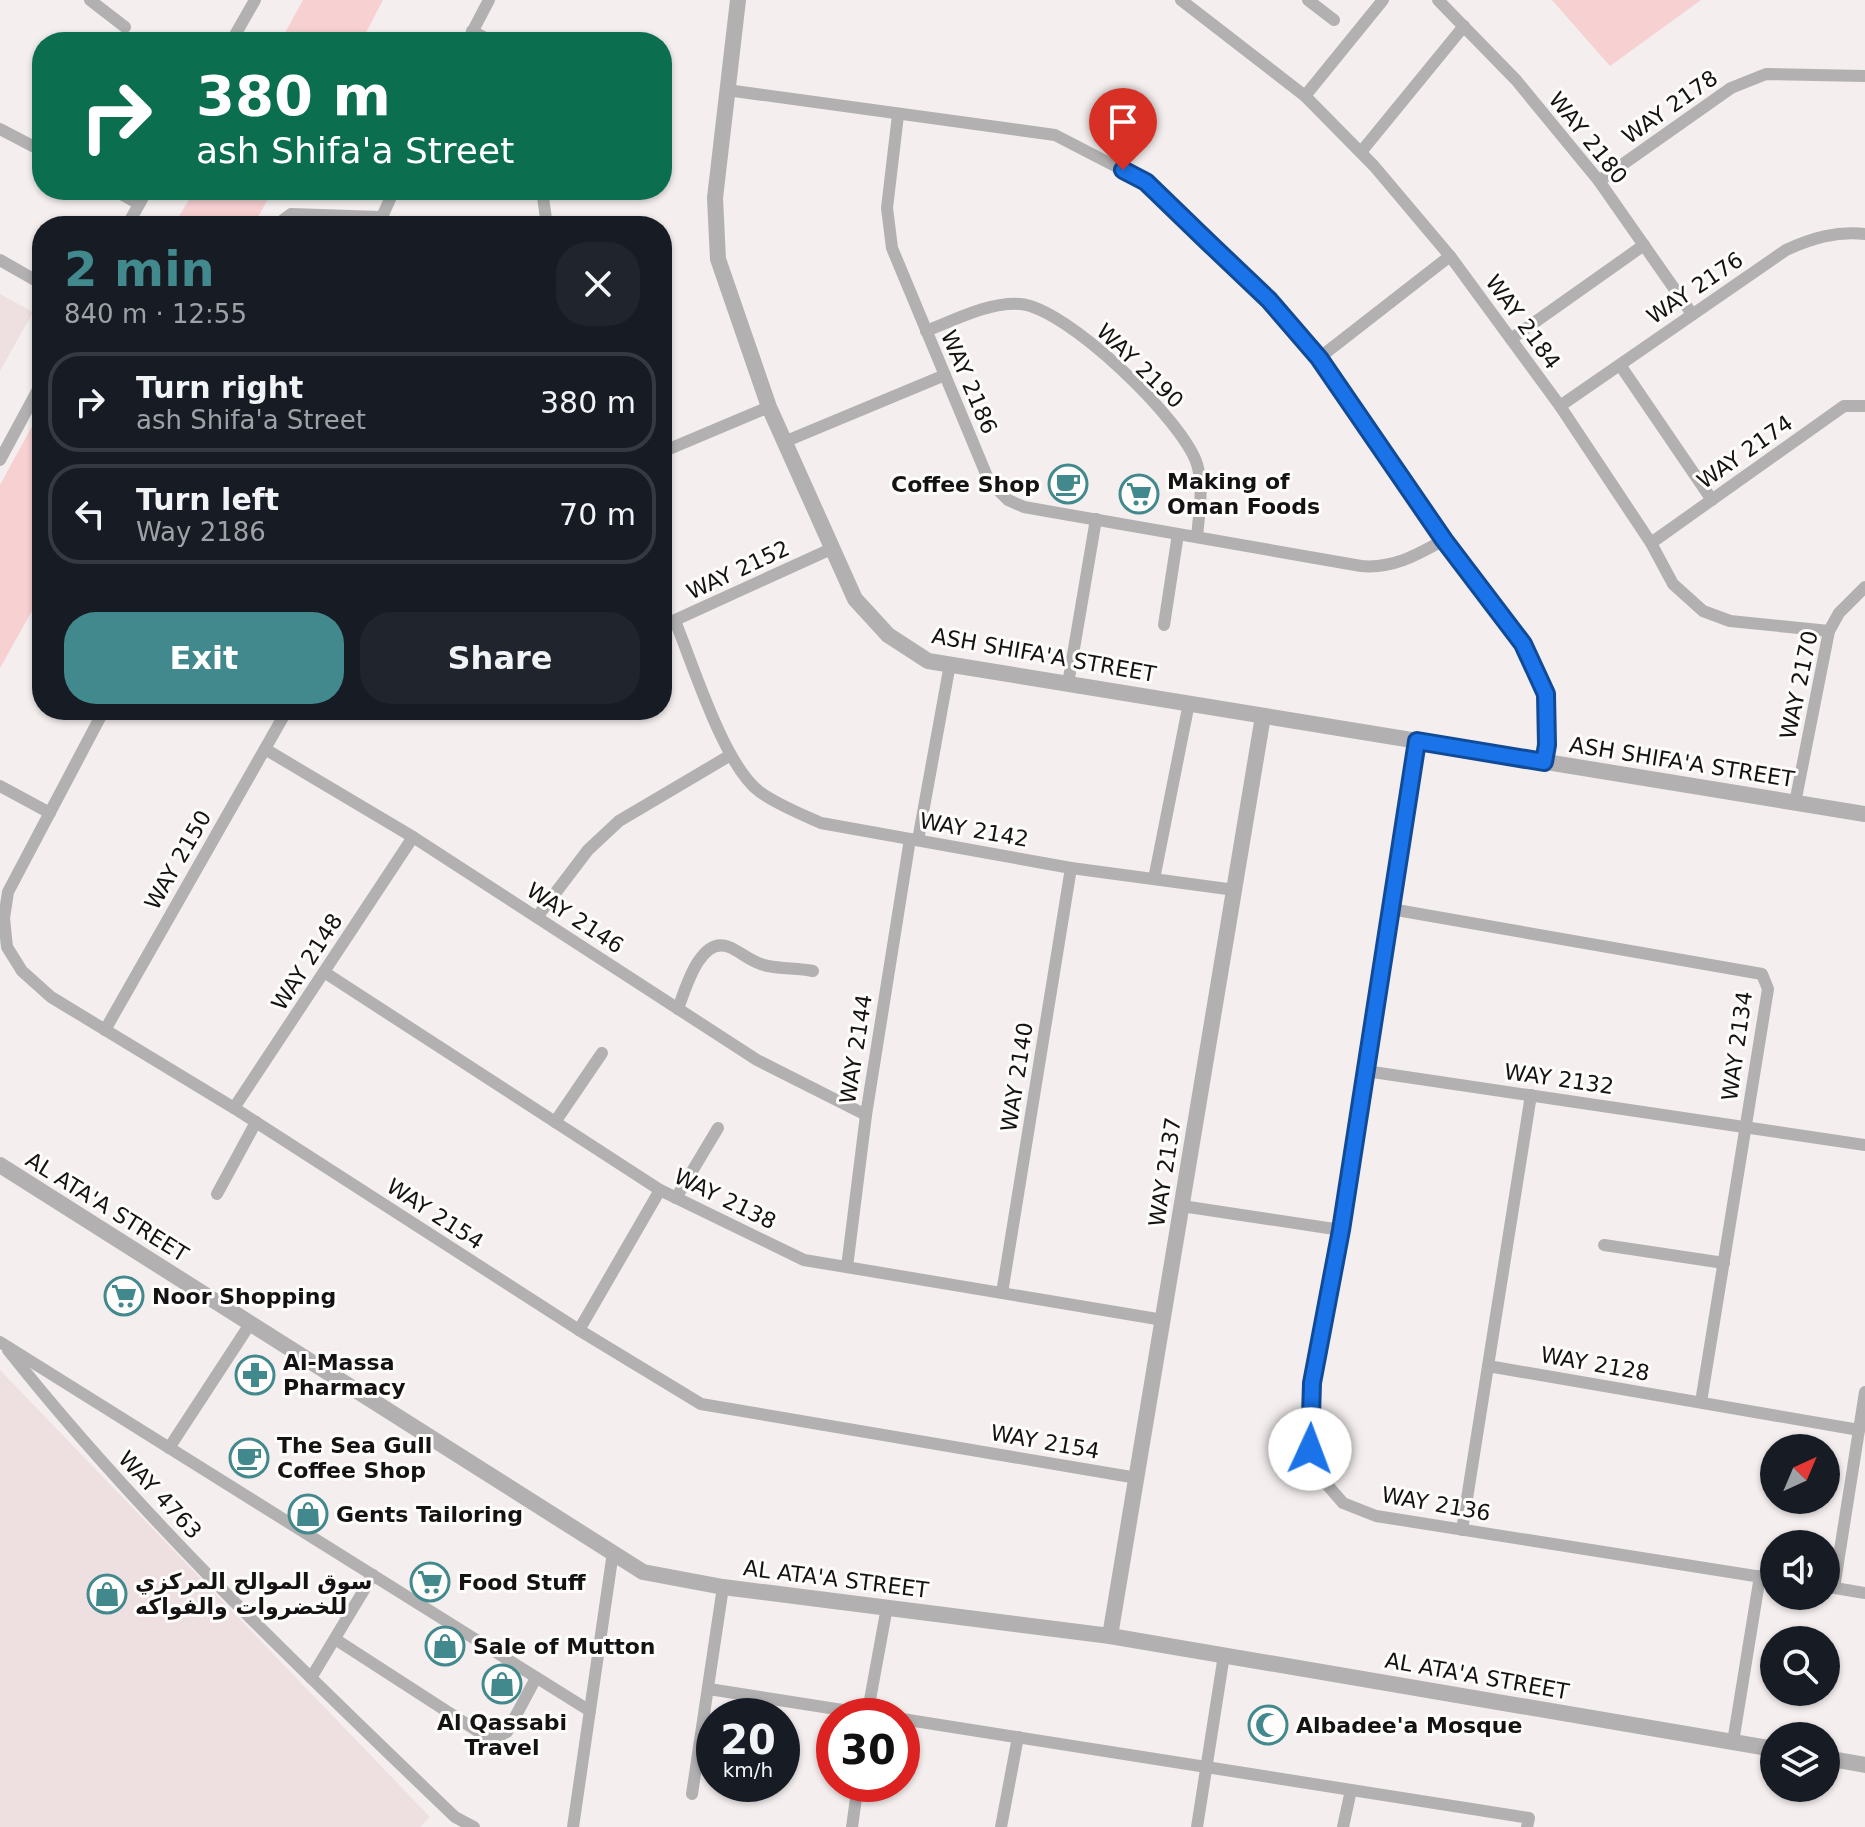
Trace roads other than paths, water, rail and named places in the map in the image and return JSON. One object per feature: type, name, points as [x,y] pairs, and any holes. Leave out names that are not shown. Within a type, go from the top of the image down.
[{"type":"street","points":[[90,0],[125,27]]},
{"type":"street","points":[[237,32],[255,0]]},
{"type":"street","points":[[471,32],[489,0]]},
{"type":"street","name":"ASH SHIFA'A STREET","points":[[738,0],[715,198],[718,259],[769,407],[831,549],[855,599],[888,635],[928,661],[1865,814]]},
{"type":"street","name":"WAY 2184","points":[[1181,0],[1305,96],[1361,152],[1450,256],[1560,406],[1651,543],[1673,584],[1703,611],[1730,621],[1829,631]]},
{"type":"street","points":[[1308,0],[1334,20]]},
{"type":"street","points":[[1305,96],[1383,0]]},
{"type":"street","name":"WAY 2180","points":[[1438,0],[1516,80],[1599,181],[1692,314]]},
{"type":"street","points":[[1361,152],[1464,26]]},
{"type":"street","name":"WAY 2178","points":[[1599,181],[1731,88],[1766,74],[1865,76]]},
{"type":"street","points":[[727,90],[1055,135],[1146,182],[1269,300],[1319,358],[1444,540],[1523,644],[1546,694],[1547,745],[1544,762]]},
{"type":"street","name":"WAY 2186","points":[[898,115],[887,222],[892,248],[989,481],[1000,495],[1024,507],[1370,567],[1398,563],[1444,540]]},
{"type":"street","points":[[0,129],[32,146]]},
{"type":"street","points":[[132,200],[139,204]]},
{"type":"street","points":[[132,216],[141,200]]},
{"type":"street","points":[[288,216],[313,216]]},
{"type":"street","name":"WAY 2176","points":[[1560,406],[1786,250],[1813,237],[1849,232],[1865,234]]},
{"type":"street","points":[[1511,339],[1644,245]]},
{"type":"street","points":[[1319,358],[1450,256]]},
{"type":"street","points":[[0,260],[32,278]]},
{"type":"street","name":"WAY 2190","points":[[926,331],[999,304],[1022,304],[1040,309],[1093,343],[1153,401],[1189,444],[1201,485],[1197,537]]},
{"type":"street","points":[[1620,365],[1712,500]]},
{"type":"street","points":[[784,442],[945,375]]},
{"type":"street","points":[[0,460],[32,401]]},
{"type":"street","name":"WAY 2174","points":[[1651,543],[1844,406],[1865,406]]},
{"type":"street","points":[[672,448],[769,407]]},
{"type":"street","points":[[1068,684],[1096,519]]},
{"type":"street","points":[[1164,625],[1178,534]]},
{"type":"street","name":"WAY 2152","points":[[672,622],[831,549]]},
{"type":"street","name":"WAY 2170","points":[[1795,803],[1829,631],[1839,613],[1865,587]]},
{"type":"street","name":"WAY 2142","points":[[675,621],[729,756],[758,791],[809,818],[821,823],[1071,868],[1235,890]]},
{"type":"street","name":"WAY 2144","points":[[847,1267],[866,1115],[914,839],[950,664]]},
{"type":"street","points":[[1154,879],[1189,703]]},
{"type":"street","name":"WAY 2137","points":[[1110,1636],[1263,716]]},
{"type":"street","name":"WAY 2154","points":[[99,720],[8,892],[4,918],[7,947],[22,971],[51,997],[234,1108],[579,1330],[701,1404],[1137,1478]]},
{"type":"street","name":"WAY 2150","points":[[105,1030],[281,720]]},
{"type":"street","name":"WAY 2136","points":[[1417,741],[1341,1230],[1312,1383],[1310,1449],[1323,1480],[1343,1503],[1376,1516],[1760,1576]]},
{"type":"street","name":"WAY 2146","points":[[265,749],[413,837],[757,1060],[866,1115]]},
{"type":"street","points":[[537,917],[588,850],[619,821],[729,756]]},
{"type":"street","points":[[0,786],[50,813]]},
{"type":"street","name":"WAY 2148","points":[[234,1108],[413,837]]},
{"type":"street","name":"WAY 2140","points":[[1002,1293],[1071,868]]},
{"type":"street","name":"WAY 2134","points":[[1391,909],[1762,974],[1768,989],[1701,1402]]},
{"type":"street","points":[[678,1009],[691,972],[713,946],[727,945],[744,957],[769,966],[813,971]]},
{"type":"street","name":"WAY 2138","points":[[324,972],[660,1190],[804,1260],[1163,1320]]},
{"type":"street","points":[[555,1122],[602,1053]]},
{"type":"street","name":"WAY 2132","points":[[1366,1071],[1865,1145]]},
{"type":"street","points":[[1462,1530],[1531,1095]]},
{"type":"street","points":[[217,1194],[256,1122]]},
{"type":"street","points":[[676,1198],[718,1128]]},
{"type":"street","name":"AL ATA'A STREET","points":[[0,1165],[643,1572],[723,1587],[1110,1636],[1760,1747]]},
{"type":"street","points":[[579,1330],[660,1190]]},
{"type":"street","points":[[1182,1206],[1341,1230]]},
{"type":"street","points":[[1604,1245],[1724,1263]]},
{"type":"street","points":[[169,1448],[250,1324]]},
{"type":"street","points":[[1,1342],[590,1711]]},
{"type":"street","name":"WAY 4763","points":[[1,1342],[125,1489],[453,1822],[474,1827]]},
{"type":"street","name":"WAY 2128","points":[[1488,1366],[1859,1430]]},
{"type":"street","points":[[1840,1533],[1865,1392]]},
{"type":"street","points":[[573,1827],[613,1552]]},
{"type":"street","points":[[311,1678],[373,1575]]},
{"type":"street","points":[[1733,1742],[1760,1576]]},
{"type":"street","points":[[692,1794],[723,1587]]},
{"type":"street","points":[[1840,1589],[1865,1593]]},
{"type":"street","points":[[874,1698],[887,1607]]},
{"type":"street","points":[[335,1639],[493,1739],[507,1732],[536,1678]]},
{"type":"street","points":[[1197,1827],[1224,1655]]},
{"type":"street","points":[[709,1689],[816,1706]]},
{"type":"street","points":[[920,1722],[1529,1818],[1527,1827]]},
{"type":"street","points":[[1001,1827],[1018,1737]]},
{"type":"street","points":[[1840,1761],[1865,1765]]},
{"type":"street","points":[[1343,1827],[1351,1790]]},
{"type":"street","points":[[852,1827],[855,1802]]},
{"type":"place","name":"Coffee Shop","points":[[1068,484]]},
{"type":"place","name":"Making of Oman Foods","points":[[1139,494]]},
{"type":"place","name":"Noor Shopping","points":[[124,1296]]},
{"type":"place","name":"Al-Massa Pharmacy","points":[[255,1375]]},
{"type":"place","name":"The Sea Gull Coffee Shop","points":[[249,1458]]},
{"type":"place","name":"Gents Tailoring","points":[[308,1514]]},
{"type":"place","name":"Food Stuff","points":[[430,1582]]},
{"type":"place","name":"سوق الموالح المركزي للخضروات والفواكه","points":[[107,1594]]},
{"type":"place","name":"Sale of Mutton","points":[[445,1646]]},
{"type":"place","name":"Al Qassabi Travel","points":[[502,1684]]},
{"type":"place","name":"Albadee'a Mosque","points":[[1268,1725]]}]
